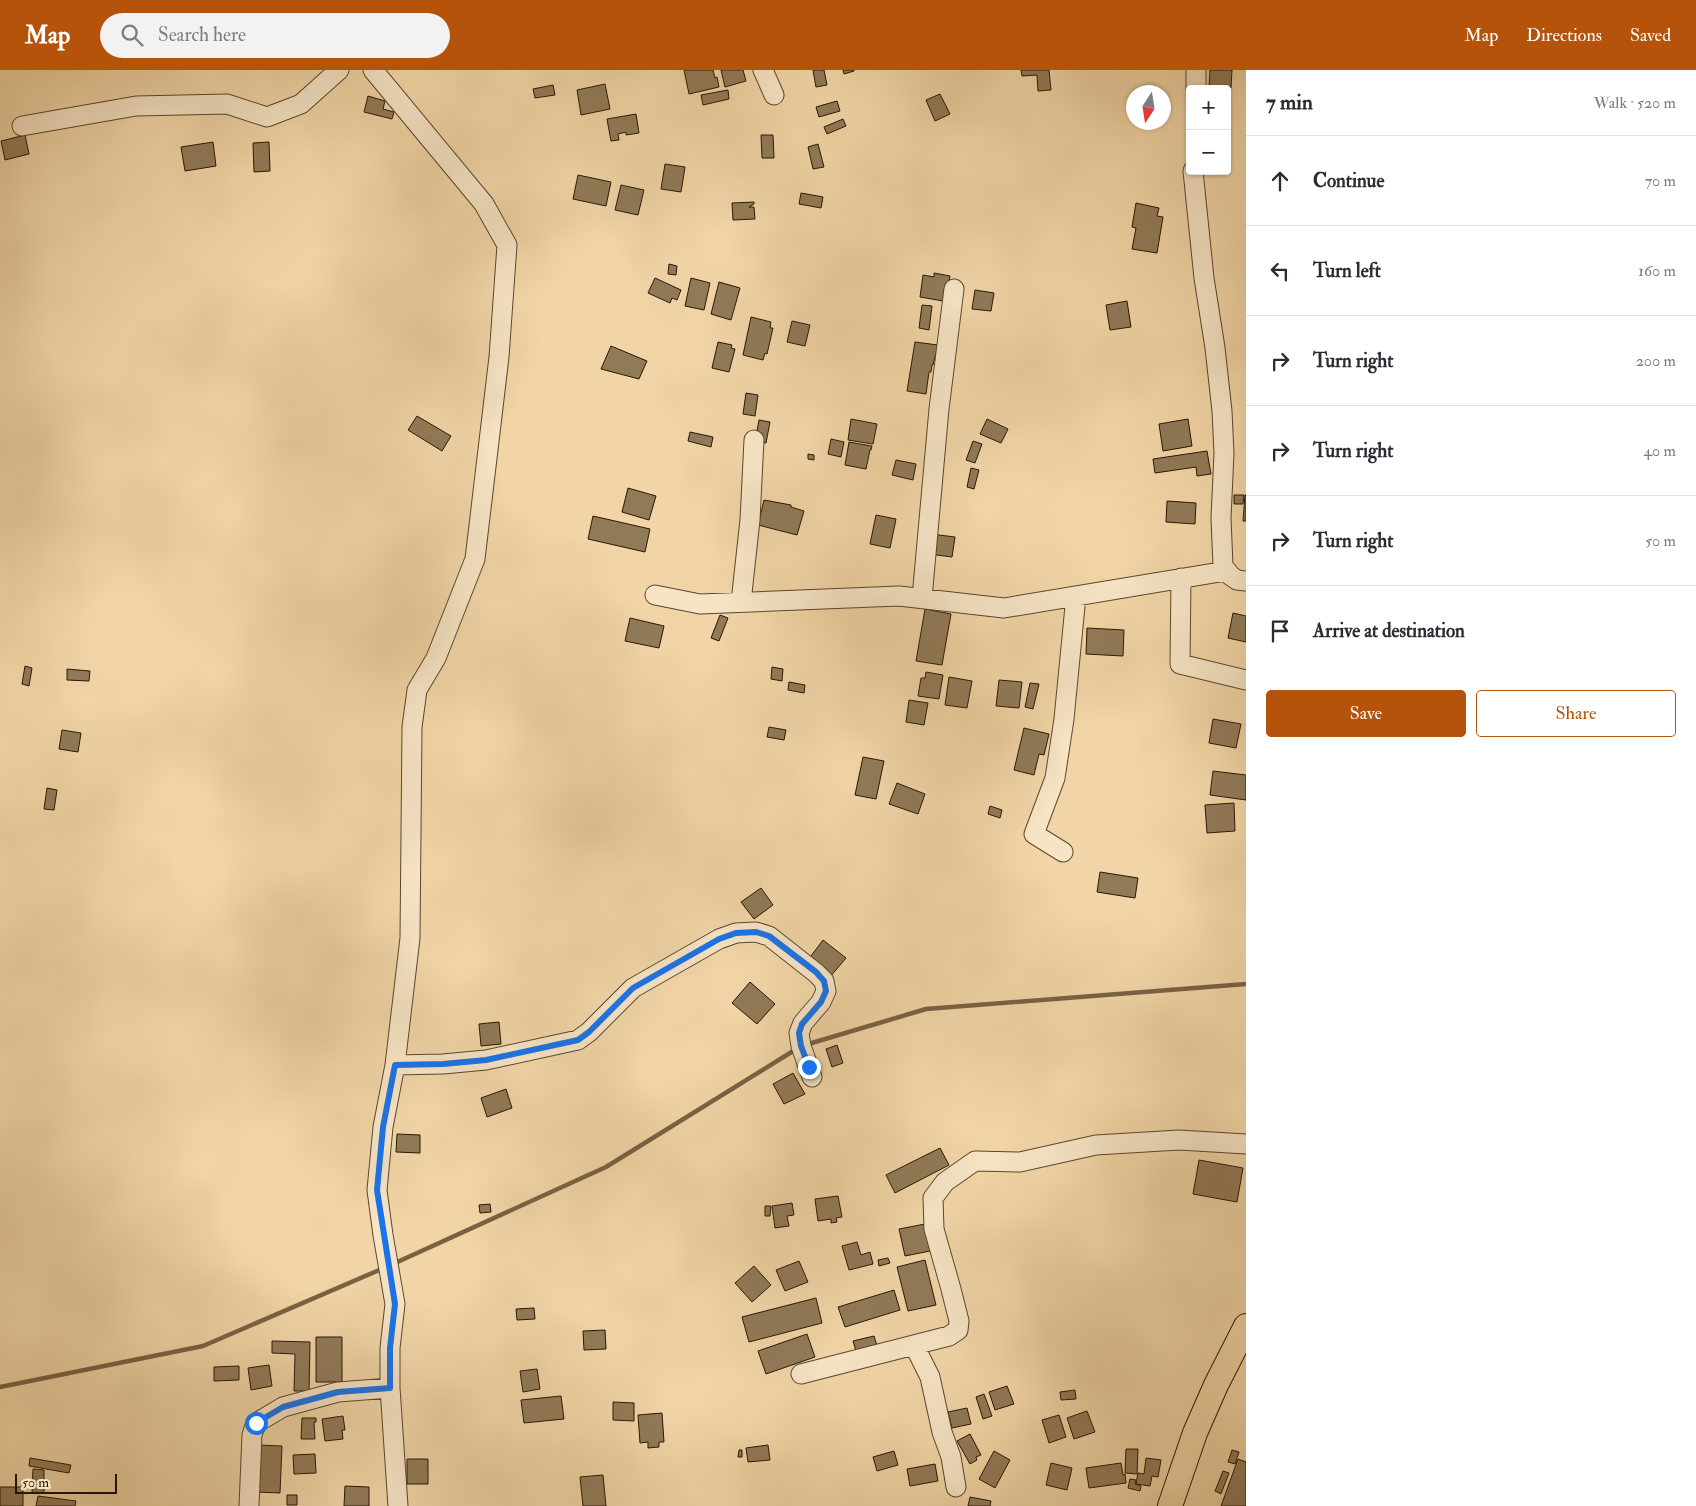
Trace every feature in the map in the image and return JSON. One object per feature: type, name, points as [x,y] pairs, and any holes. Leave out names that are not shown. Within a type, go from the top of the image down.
[{"type":"main road","points":[[1170,1506],[1195,1433],[1216,1385],[1246,1326]]},
{"type":"street","points":[[22,126],[136,106],[227,104],[267,117],[301,104],[339,70]]},
{"type":"street","points":[[373,70],[484,204],[506,245],[499,357],[475,560],[436,658],[417,690],[412,727],[410,938],[395,1065],[383,1127],[377,1190],[395,1304],[390,1348],[390,1388],[398,1506]]},
{"type":"street","points":[[763,70],[774,94]]},
{"type":"street","points":[[1196,70],[1196,85]]},
{"type":"street","points":[[1193,175],[1204,278],[1215,348],[1222,411],[1224,453],[1221,518],[1223,566],[1237,580],[1246,581]]},
{"type":"street","points":[[922,598],[939,409],[954,288]]},
{"type":"street","points":[[741,602],[750,520],[754,440]]},
{"type":"street","points":[[655,595],[700,604],[899,596],[1004,608],[1226,571]]},
{"type":"street","points":[[1181,578],[1180,664],[1246,680]]},
{"type":"street","points":[[1063,852],[1034,834],[1055,778],[1064,719],[1076,596]]},
{"type":"street","points":[[395,1065],[443,1064],[486,1060],[578,1040],[589,1032],[633,988],[719,939],[736,933],[756,932],[769,936],[816,972],[824,981],[826,991],[821,1002],[802,1024],[799,1033],[801,1046],[812,1077]]},
{"type":"street","points":[[801,1374],[949,1336],[958,1330],[958,1320],[951,1288],[934,1229],[933,1198],[945,1182],[975,1161],[1020,1162],[1096,1145],[1179,1140],[1246,1144]]},
{"type":"street","points":[[914,1345],[930,1377],[942,1432],[951,1457],[956,1487]]},
{"type":"street","points":[[249,1506],[252,1435],[256,1423],[283,1407],[292,1404],[338,1392],[390,1388]]},
{"type":"building","points":[[684,70],[713,70],[719,87],[689,94]]},
{"type":"building","points":[[721,70],[743,70],[746,81],[725,87]]},
{"type":"building","points":[[813,70],[824,70],[827,85],[816,87]]},
{"type":"building","points":[[843,70],[854,70],[854,71],[844,74]]},
{"type":"building","points":[[1021,70],[1049,70],[1051,90],[1038,91],[1037,75],[1022,76]]},
{"type":"building","points":[[1210,70],[1232,70],[1231,88],[1231,85],[1209,85]]},
{"type":"building","points":[[605,84],[610,109],[581,115],[577,90]]},
{"type":"building","points":[[553,85],[555,95],[535,98],[533,89]]},
{"type":"building","points":[[728,90],[729,99],[703,105],[701,95]]},
{"type":"building","points":[[940,94],[950,114],[935,121],[926,100]]},
{"type":"building","points":[[368,96],[385,101],[383,109],[394,112],[392,119],[364,112]]},
{"type":"building","points":[[837,101],[840,111],[819,117],[816,107]]},
{"type":"building","points":[[636,114],[639,133],[626,135],[626,132],[618,134],[619,140],[611,141],[607,119]]},
{"type":"building","points":[[843,119],[846,126],[827,134],[824,127]]},
{"type":"building","points":[[25,135],[29,154],[5,160],[1,141]]},
{"type":"building","points":[[761,135],[773,135],[774,158],[762,158]]},
{"type":"building","points":[[213,142],[216,166],[185,171],[181,147]]},
{"type":"building","points":[[269,142],[270,171],[254,172],[253,143]]},
{"type":"building","points":[[818,144],[824,167],[813,169],[808,147]]},
{"type":"building","points":[[665,164],[685,167],[681,192],[661,189]]},
{"type":"building","points":[[578,175],[611,182],[606,206],[573,199]]},
{"type":"building","points":[[621,185],[644,190],[638,215],[615,210]]},
{"type":"building","points":[[801,193],[823,197],[821,208],[799,204]]},
{"type":"building","points":[[754,202],[749,207],[754,207],[755,219],[733,220],[732,203]]},
{"type":"building","points":[[1136,203],[1159,208],[1157,216],[1163,217],[1157,253],[1132,249],[1136,228],[1132,227]]},
{"type":"building","points":[[669,264],[677,266],[676,275],[668,274]]},
{"type":"building","points":[[934,273],[950,276],[947,292],[944,291],[943,301],[920,297],[923,275],[934,277]]},
{"type":"building","points":[[655,278],[681,290],[677,300],[672,298],[670,303],[648,293]]},
{"type":"building","points":[[691,278],[710,283],[704,310],[685,306]]},
{"type":"building","points":[[719,282],[740,288],[731,320],[711,314]]},
{"type":"building","points":[[975,290],[994,293],[991,311],[972,309]]},
{"type":"building","points":[[1127,301],[1131,327],[1110,330],[1106,305]]},
{"type":"building","points":[[922,305],[932,306],[929,330],[919,328]]},
{"type":"building","points":[[751,317],[771,322],[770,328],[773,328],[767,354],[765,353],[763,360],[743,355]]},
{"type":"building","points":[[792,321],[810,325],[805,346],[787,342]]},
{"type":"building","points":[[718,342],[732,345],[731,348],[735,349],[729,372],[712,368]]},
{"type":"building","points":[[915,342],[938,345],[931,372],[929,372],[926,394],[907,391]]},
{"type":"building","points":[[611,346],[647,361],[639,379],[601,369]]},
{"type":"building","points":[[746,393],[758,395],[755,416],[743,414]]},
{"type":"building","points":[[417,416],[451,436],[442,451],[408,430]]},
{"type":"building","points":[[851,419],[877,424],[873,444],[848,440]]},
{"type":"building","points":[[987,419],[1008,429],[1001,443],[980,434]]},
{"type":"building","points":[[1188,419],[1192,446],[1163,451],[1159,424]]},
{"type":"building","points":[[759,420],[770,422],[766,443],[755,442]]},
{"type":"building","points":[[690,432],[713,437],[711,447],[688,441]]},
{"type":"building","points":[[831,439],[844,442],[841,457],[828,454]]},
{"type":"building","points":[[973,441],[982,444],[975,463],[966,460]]},
{"type":"building","points":[[849,442],[872,446],[866,469],[845,465]]},
{"type":"building","points":[[1207,451],[1211,474],[1197,476],[1196,467],[1155,473],[1153,459]]},
{"type":"building","points":[[808,454],[814,455],[814,460],[808,459]]},
{"type":"building","points":[[896,460],[916,464],[913,480],[892,475]]},
{"type":"building","points":[[971,468],[979,470],[974,489],[967,487]]},
{"type":"building","points":[[628,488],[656,496],[649,520],[622,512]]},
{"type":"building","points":[[1234,495],[1244,495],[1243,504],[1234,504]]},
{"type":"building","points":[[1245,495],[1246,521],[1243,521]]},
{"type":"building","points":[[764,500],[791,505],[791,507],[804,511],[797,535],[758,525]]},
{"type":"building","points":[[1167,501],[1196,503],[1195,524],[1166,522]]},
{"type":"building","points":[[876,515],[896,519],[890,548],[870,544]]},
{"type":"building","points":[[593,516],[650,529],[645,552],[588,539]]},
{"type":"building","points":[[931,534],[955,537],[952,557],[929,554]]},
{"type":"building","points":[[925,609],[951,614],[942,665],[916,661]]},
{"type":"building","points":[[1233,613],[1246,616],[1246,642],[1228,638]]},
{"type":"building","points":[[720,615],[728,618],[719,641],[711,638]]},
{"type":"building","points":[[630,618],[664,626],[659,648],[625,641]]},
{"type":"building","points":[[1087,628],[1124,630],[1123,656],[1086,654]]},
{"type":"building","points":[[25,666],[32,668],[29,686],[22,684]]},
{"type":"building","points":[[772,667],[783,669],[782,681],[771,679]]},
{"type":"building","points":[[67,669],[90,671],[89,681],[67,680]]},
{"type":"building","points":[[926,672],[943,675],[939,699],[918,696],[921,678],[925,678]]},
{"type":"building","points":[[949,677],[972,681],[967,708],[945,705]]},
{"type":"building","points":[[999,680],[1022,682],[1019,708],[996,706]]},
{"type":"building","points":[[789,682],[805,685],[804,693],[788,690]]},
{"type":"building","points":[[1030,683],[1039,684],[1033,709],[1025,707]]},
{"type":"building","points":[[909,700],[928,703],[924,725],[906,722]]},
{"type":"building","points":[[1213,719],[1241,724],[1236,748],[1209,743]]},
{"type":"building","points":[[769,727],[786,730],[784,740],[767,737]]},
{"type":"building","points":[[1024,728],[1049,734],[1044,755],[1039,754],[1034,775],[1014,770]]},
{"type":"building","points":[[62,730],[81,733],[78,752],[59,749]]},
{"type":"building","points":[[863,757],[884,761],[876,799],[855,795]]},
{"type":"building","points":[[1213,771],[1246,775],[1246,800],[1210,795]]},
{"type":"building","points":[[897,783],[925,794],[918,814],[889,804]]},
{"type":"building","points":[[47,788],[57,790],[54,810],[44,809]]},
{"type":"building","points":[[1234,803],[1235,831],[1207,833],[1205,805]]},
{"type":"building","points":[[990,806],[1002,810],[1000,818],[988,814]]},
{"type":"building","points":[[1100,872],[1138,878],[1135,898],[1097,892]]},
{"type":"building","points":[[761,888],[773,905],[754,919],[741,902]]},
{"type":"building","points":[[823,940],[846,958],[830,977],[808,960]]},
{"type":"building","points":[[750,982],[775,1004],[757,1024],[732,1003]]},
{"type":"building","points":[[499,1022],[501,1044],[481,1046],[479,1024]]},
{"type":"building","points":[[837,1045],[843,1063],[832,1067],[826,1049]]},
{"type":"building","points":[[793,1073],[805,1094],[784,1104],[773,1084]]},
{"type":"building","points":[[506,1089],[512,1108],[487,1117],[481,1098]]},
{"type":"building","points":[[397,1134],[420,1135],[420,1153],[396,1152]]},
{"type":"building","points":[[940,1148],[949,1165],[895,1193],[886,1175]]},
{"type":"building","points":[[1199,1160],[1243,1168],[1237,1202],[1193,1194]]},
{"type":"building","points":[[838,1196],[842,1217],[836,1218],[837,1222],[831,1223],[831,1219],[818,1221],[815,1199]]},
{"type":"building","points":[[792,1203],[794,1215],[787,1216],[789,1226],[775,1228],[772,1206]]},
{"type":"building","points":[[490,1204],[491,1212],[480,1213],[479,1205]]},
{"type":"building","points":[[765,1206],[771,1206],[770,1216],[765,1216]]},
{"type":"building","points":[[925,1224],[930,1251],[905,1256],[899,1229]]},
{"type":"building","points":[[857,1242],[861,1255],[870,1252],[873,1264],[849,1270],[842,1246]]},
{"type":"building","points":[[888,1258],[890,1263],[879,1266],[878,1260]]},
{"type":"building","points":[[925,1260],[936,1305],[908,1311],[897,1267]]},
{"type":"building","points":[[799,1261],[808,1282],[785,1291],[776,1270]]},
{"type":"building","points":[[754,1266],[771,1285],[752,1302],[735,1283]]},
{"type":"building","points":[[894,1290],[900,1310],[845,1327],[838,1307]]},
{"type":"building","points":[[816,1298],[822,1323],[749,1342],[742,1317]]},
{"type":"building","points":[[534,1308],[535,1319],[517,1320],[516,1309]]},
{"type":"building","points":[[605,1330],[606,1349],[584,1350],[583,1331]]},
{"type":"building","points":[[807,1334],[815,1357],[766,1374],[758,1351]]},
{"type":"building","points":[[874,1336],[877,1346],[856,1351],[853,1341]]},
{"type":"building","points":[[316,1337],[342,1337],[342,1382],[316,1382]]},
{"type":"building","points":[[272,1341],[310,1342],[309,1391],[294,1391],[295,1354],[272,1353]]},
{"type":"building","points":[[269,1365],[272,1386],[251,1390],[248,1368]]},
{"type":"building","points":[[239,1366],[239,1380],[214,1381],[214,1367]]},
{"type":"building","points":[[537,1369],[540,1389],[523,1392],[520,1371]]},
{"type":"building","points":[[1007,1386],[1014,1404],[995,1410],[989,1392]]},
{"type":"building","points":[[1075,1390],[1076,1399],[1061,1400],[1060,1392]]},
{"type":"building","points":[[984,1394],[992,1416],[983,1419],[976,1397]]},
{"type":"building","points":[[561,1396],[564,1419],[524,1423],[521,1400]]},
{"type":"building","points":[[613,1402],[634,1403],[634,1421],[613,1420]]},
{"type":"building","points":[[967,1408],[971,1424],[952,1428],[948,1412]]},
{"type":"building","points":[[1087,1411],[1095,1432],[1074,1439],[1067,1418]]},
{"type":"building","points":[[662,1413],[664,1442],[659,1442],[659,1447],[648,1448],[648,1442],[640,1443],[638,1415]]},
{"type":"building","points":[[1059,1415],[1066,1437],[1049,1443],[1042,1420]]},
{"type":"building","points":[[343,1416],[345,1430],[342,1430],[343,1439],[325,1441],[322,1419]]},
{"type":"building","points":[[302,1418],[316,1418],[316,1422],[314,1422],[315,1439],[301,1439]]},
{"type":"building","points":[[970,1434],[981,1455],[976,1457],[977,1460],[970,1464],[957,1441]]},
{"type":"building","points":[[258,1445],[282,1446],[280,1493],[256,1492]]},
{"type":"building","points":[[768,1445],[770,1460],[748,1462],[746,1448]]},
{"type":"building","points":[[1126,1449],[1138,1449],[1137,1474],[1125,1473]]},
{"type":"building","points":[[739,1450],[742,1450],[742,1457],[738,1457]]},
{"type":"building","points":[[1232,1450],[1239,1452],[1235,1464],[1228,1462]]},
{"type":"building","points":[[894,1451],[898,1465],[877,1471],[873,1457]]},
{"type":"building","points":[[994,1451],[1010,1460],[995,1488],[979,1479]]},
{"type":"building","points":[[315,1454],[316,1473],[294,1474],[293,1455]]},
{"type":"building","points":[[30,1458],[71,1465],[69,1473],[29,1466]]},
{"type":"building","points":[[1146,1458],[1161,1460],[1158,1477],[1152,1476],[1150,1486],[1136,1484],[1138,1473],[1144,1474]]},
{"type":"building","points":[[407,1459],[428,1459],[428,1484],[407,1484]]},
{"type":"building","points":[[1238,1459],[1246,1462],[1246,1506],[1221,1506]]},
{"type":"building","points":[[1051,1463],[1072,1468],[1067,1490],[1046,1485]]},
{"type":"building","points":[[1121,1463],[1126,1483],[1089,1488],[1086,1468]]},
{"type":"building","points":[[935,1464],[938,1481],[910,1486],[907,1469]]},
{"type":"building","points":[[33,1469],[44,1470],[44,1493],[32,1493]]},
{"type":"building","points":[[1223,1471],[1229,1473],[1221,1494],[1215,1491]]},
{"type":"building","points":[[603,1475],[606,1506],[583,1506],[580,1477]]},
{"type":"building","points":[[1130,1479],[1136,1480],[1135,1484],[1141,1486],[1140,1491],[1128,1488]]},
{"type":"building","points":[[345,1486],[369,1487],[369,1506],[344,1506]]},
{"type":"building","points":[[0,1487],[23,1487],[23,1506],[0,1506]]},
{"type":"building","points":[[287,1495],[297,1495],[297,1505],[287,1505]]},
{"type":"building","points":[[38,1496],[76,1501],[75,1506],[36,1506]]},
{"type":"building","points":[[970,1497],[991,1501],[990,1506],[968,1506]]},
{"type":"waterway","points":[[805,1045],[926,1009],[1246,984]]},
{"type":"waterway","points":[[393,1264],[606,1167],[798,1048]]},
{"type":"waterway","points":[[0,1387],[203,1346],[384,1268]]},
{"type":"route","points":[[256,1423],[283,1407],[338,1392],[390,1388],[390,1348],[395,1304],[377,1190],[383,1127],[395,1065],[443,1064],[486,1060],[578,1040],[589,1032],[633,988],[719,939],[736,933],[756,932],[769,936],[816,972],[824,981],[826,991],[821,1002],[802,1024],[799,1033],[801,1046],[809,1067]]}]
